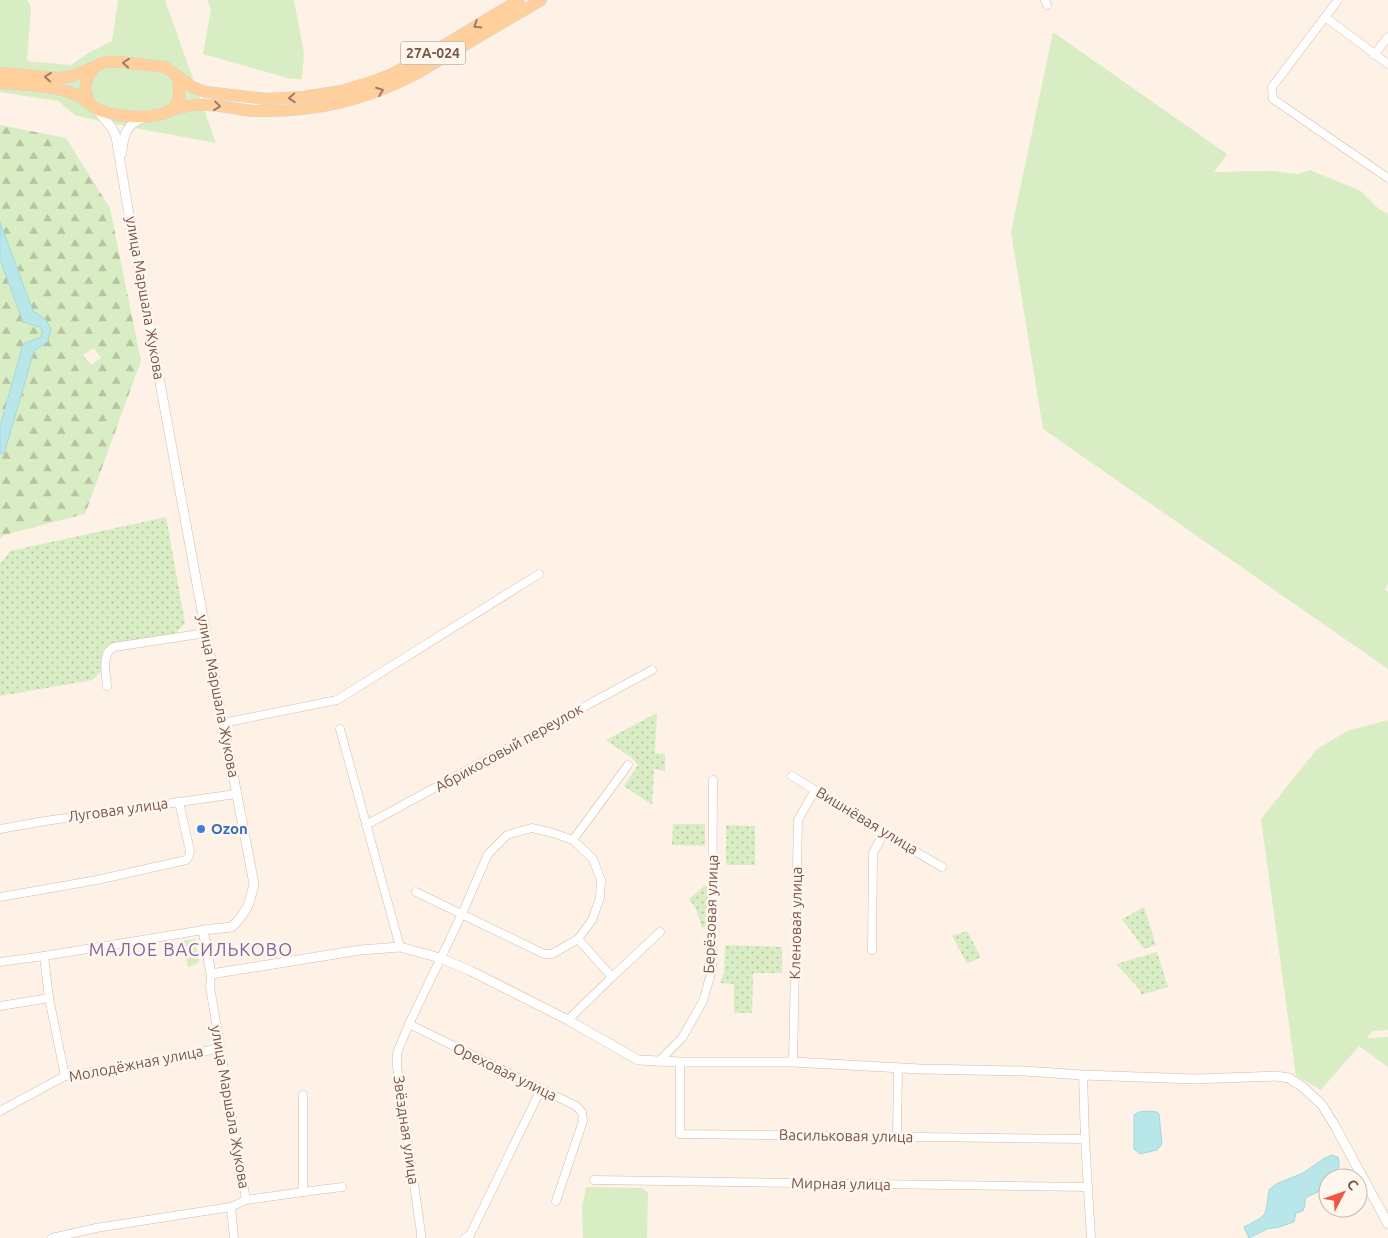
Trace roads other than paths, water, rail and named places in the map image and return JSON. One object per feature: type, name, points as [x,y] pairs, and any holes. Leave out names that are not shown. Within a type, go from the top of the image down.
[{"type":"main road","name":"27А-024","points":[[0,73],[59,78],[73,76],[105,62],[119,62],[165,67],[192,87],[206,92],[266,99],[303,97],[341,90],[388,76],[435,52],[519,0]]},
{"type":"main road","name":"27А-024","points":[[0,83],[62,90],[111,113],[152,117],[190,106],[206,105],[262,111],[333,105],[368,96],[394,86],[541,0]]},
{"type":"main road","points":[[93,106],[85,91],[87,78],[94,67]]},
{"type":"main road","points":[[169,111],[178,102],[179,89],[177,77]]},
{"type":"street","points":[[1338,0],[1272,87],[1273,99],[1388,178]]},
{"type":"street","points":[[1325,17],[1388,64]]},
{"type":"street","points":[[1374,55],[1388,38]]},
{"type":"street","name":"улица Маршала Жукова","points":[[93,106],[112,128],[121,160]]},
{"type":"street","name":"улица Маршала Жукова","points":[[152,117],[140,119],[128,128],[123,139],[121,170],[254,884],[250,905],[232,927],[203,930],[211,974],[210,987],[246,1200]]},
{"type":"street","points":[[223,723],[337,700],[538,574]]},
{"type":"street","points":[[106,686],[105,668],[110,649],[206,633]]},
{"type":"street","name":"Абрикосовый переулок","points":[[366,825],[652,670]]},
{"type":"street","points":[[340,729],[400,947]]},
{"type":"street","points":[[573,840],[628,765]]},
{"type":"street","name":"Вишнёвая улица","points":[[792,776],[884,833],[942,866]]},
{"type":"street","name":"Берёзовая улица","points":[[658,1062],[682,1038],[703,1001],[712,970],[713,780]]},
{"type":"street","name":"Кленовая улица","points":[[793,1062],[798,820],[815,790]]},
{"type":"street","name":"Луговая улица","points":[[0,829],[45,820],[236,794]]},
{"type":"street","points":[[0,897],[97,880],[186,860],[190,852],[179,802]]},
{"type":"street","points":[[409,1024],[462,914],[488,854],[507,835],[532,828],[573,840],[593,859],[601,880],[600,898],[592,920],[578,939],[552,954],[544,954],[462,914],[416,892]]},
{"type":"street","points":[[872,950],[873,853],[884,833]]},
{"type":"street","points":[[0,962],[203,930]]},
{"type":"street","points":[[568,1020],[660,932]]},
{"type":"street","points":[[578,939],[612,977]]},
{"type":"street","points":[[211,974],[360,950],[400,947],[440,958],[471,971],[568,1020],[638,1060],[658,1062],[793,1062],[898,1068],[1024,1071],[1195,1079],[1276,1076],[1289,1078],[1304,1088],[1322,1105],[1388,1224]]},
{"type":"street","points":[[44,956],[49,998],[65,1076]]},
{"type":"street","points":[[0,1006],[49,998]]},
{"type":"street","name":"Ореховая улица","points":[[409,1024],[576,1106],[582,1112],[583,1121],[556,1202]]},
{"type":"street","name":"Звёздная улица","points":[[409,1024],[397,1053],[397,1066],[421,1233],[420,1238]]},
{"type":"street","name":"Молодёжная улица","points":[[0,1112],[65,1076],[145,1064],[220,1048]]},
{"type":"street","name":"Васильковая улица","points":[[680,1062],[680,1134],[1085,1139]]},
{"type":"street","points":[[897,1137],[898,1068]]},
{"type":"street","points":[[1083,1075],[1091,1238]]},
{"type":"street","points":[[465,1238],[470,1235],[541,1089]]},
{"type":"street","points":[[303,1192],[304,1095]]},
{"type":"street","name":"Мирная улица","points":[[594,1180],[1088,1188]]},
{"type":"street","points":[[52,1238],[96,1228],[231,1207],[246,1200],[342,1187]]},
{"type":"street","name":"улица Маршала Жукова","points":[[231,1207],[234,1238]]},
{"type":"water","points":[[0,222],[33,311],[46,320],[51,329],[48,341],[34,351],[4,454],[0,453],[0,427],[23,344],[41,337],[42,332],[40,327],[23,322],[0,259]]},
{"type":"water","points":[[1149,1111],[1159,1114],[1162,1144],[1157,1150],[1140,1154],[1134,1149],[1134,1115],[1139,1112]]},
{"type":"water","points":[[1332,1155],[1338,1157],[1339,1168],[1318,1168],[1318,1192],[1305,1198],[1303,1211],[1296,1213],[1294,1222],[1267,1229],[1249,1238],[1244,1227],[1262,1217],[1266,1210],[1269,1190],[1276,1184],[1303,1173]]},
{"type":"place","name":"Ozon","points":[[201,829]]},
{"type":"district","name":"МАЛОЕ ВАСИЛЬКОВО","points":[[191,950]]}]
